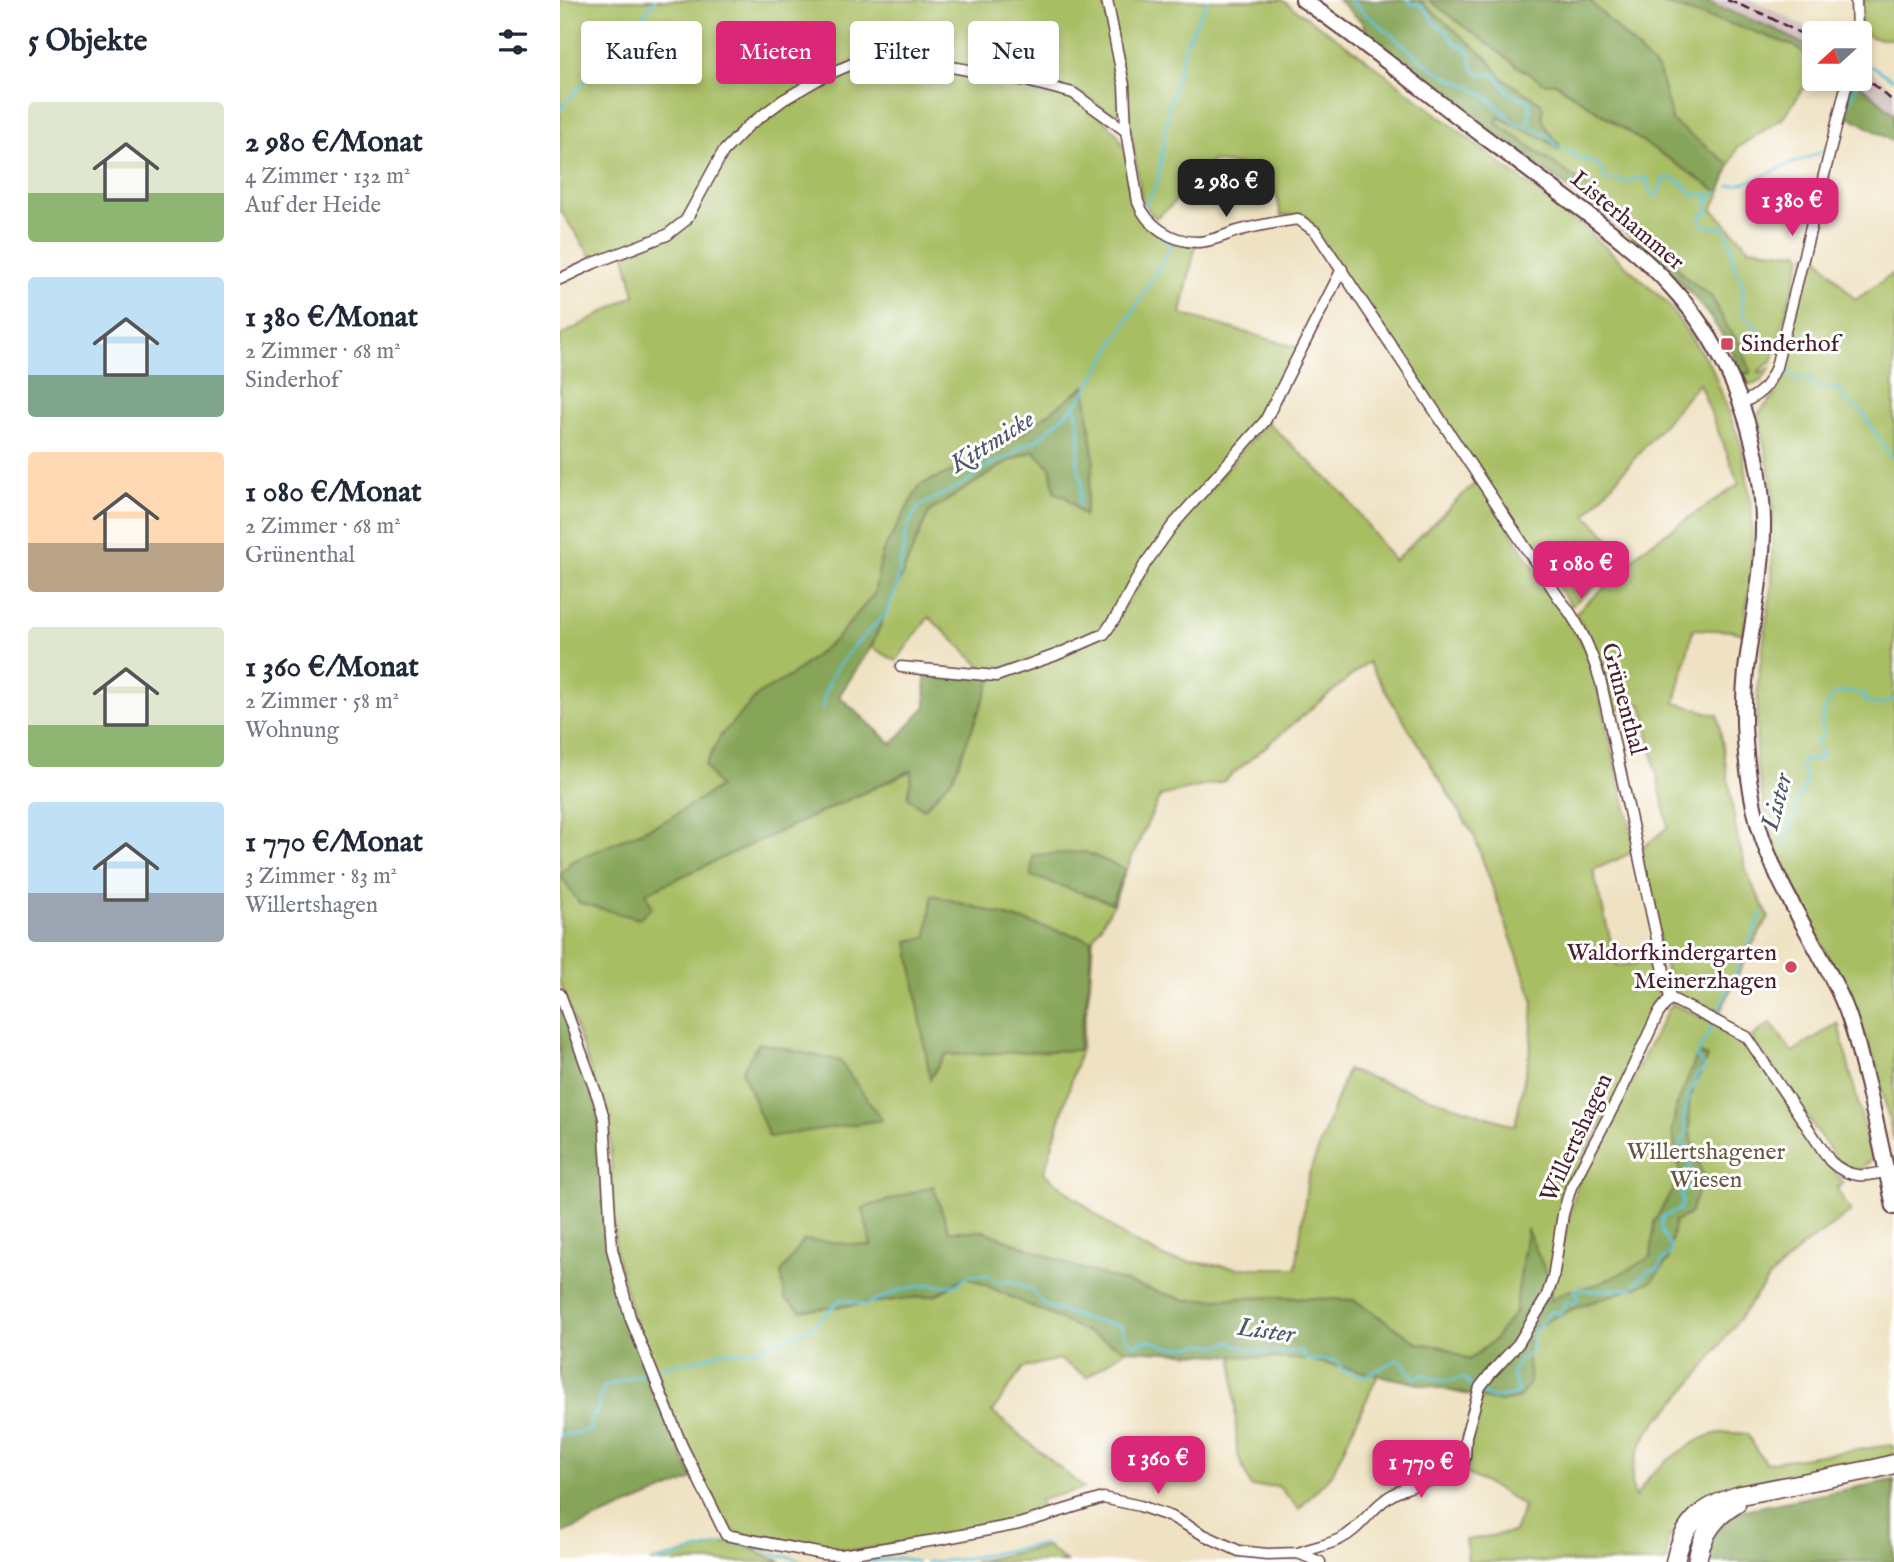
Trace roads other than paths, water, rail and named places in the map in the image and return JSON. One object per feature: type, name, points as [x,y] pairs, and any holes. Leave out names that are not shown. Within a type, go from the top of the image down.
[{"type":"highway","points":[[1675,1562],[1679,1546],[1690,1526],[1720,1501],[1894,1464]]},
{"type":"highway","points":[[1698,1562],[1699,1548],[1715,1519],[1741,1501],[1767,1494],[1894,1473]]},
{"type":"main road","name":"Listerhammer","points":[[1303,0],[1371,48],[1612,233],[1674,289],[1708,335],[1741,404],[1756,458],[1763,519],[1762,572],[1746,672],[1744,721],[1747,770],[1755,812],[1769,856],[1841,997],[1854,1032],[1890,1171],[1894,1207]]},
{"type":"street","points":[[1107,0],[1124,86],[1126,131]]},
{"type":"street","points":[[1856,0],[1857,21]]},
{"type":"street","points":[[560,279],[667,235],[686,220],[723,152],[748,126],[783,100],[824,76],[864,59],[924,62],[1023,80],[1073,93],[1126,131]]},
{"type":"street","points":[[1741,404],[1758,396],[1767,387],[1776,366],[1845,91]]},
{"type":"street","name":"Grünenthal","points":[[1126,131],[1141,211],[1152,224],[1176,239],[1199,242],[1269,222],[1298,219],[1316,232],[1571,612],[1592,652],[1601,683],[1670,998]]},
{"type":"street","points":[[901,667],[996,676],[1104,634],[1145,564],[1173,525],[1265,421],[1342,269]]},
{"type":"street","points":[[560,994],[604,1118],[612,1249],[630,1317],[682,1446],[726,1535],[841,1555],[1019,1524],[1103,1498],[1140,1506],[1172,1517],[1239,1551],[1298,1553],[1320,1562]]},
{"type":"street","points":[[1670,998],[1747,1037],[1830,1161],[1839,1170],[1864,1176],[1890,1171]]},
{"type":"street","name":"Willertshagen","points":[[1298,1553],[1340,1539],[1386,1498],[1437,1477],[1453,1474],[1462,1468],[1466,1436],[1478,1392],[1491,1373],[1518,1344],[1546,1298],[1553,1278],[1563,1214],[1572,1187],[1658,1014],[1670,998]]},
{"type":"waterway","points":[[560,111],[633,29],[655,0]]},
{"type":"waterway","name":"Kittmicke","points":[[1145,206],[1158,181],[1169,107],[1186,43],[1208,0]]},
{"type":"waterway","points":[[1349,0],[1428,65],[1486,96],[1515,124],[1529,127]]},
{"type":"waterway","name":"Lister","points":[[1408,0],[1412,4],[1422,6],[1433,22],[1470,53],[1473,69],[1479,74],[1492,74],[1510,94],[1528,100],[1529,127],[1549,136],[1557,147],[1597,164],[1606,181],[1617,178],[1622,183],[1647,178],[1650,192],[1657,196],[1664,178],[1669,178],[1682,183],[1695,197],[1705,193],[1710,197],[1707,203],[1709,212],[1701,215],[1703,226],[1725,228],[1732,246],[1732,260],[1743,285],[1742,315],[1752,321],[1765,347],[1772,352]]},
{"type":"waterway","points":[[1872,67],[1893,79]]},
{"type":"waterway","points":[[1849,104],[1854,91]]},
{"type":"waterway","points":[[1729,186],[1755,179],[1821,151]]},
{"type":"waterway","points":[[1710,197],[1719,192]]},
{"type":"waterway","name":"Kittmicke","points":[[1136,212],[1144,221]]},
{"type":"waterway","name":"Kittmicke","points":[[823,709],[824,694],[837,667],[885,616],[897,587],[907,527],[918,507],[965,483],[989,465],[1012,456],[1019,448],[1037,440],[1083,396],[1172,245],[1159,235]]},
{"type":"waterway","name":"Lister","points":[[1786,365],[1791,375],[1799,381],[1808,378],[1823,389],[1841,388],[1844,400],[1865,414],[1894,460]]},
{"type":"waterway","points":[[1075,405],[1080,431],[1077,461],[1082,483],[1079,505]]},
{"type":"waterway","name":"Lister","points":[[1783,847],[1799,794],[1803,794],[1806,778],[1801,765],[1803,758],[1811,761],[1822,757],[1816,741],[1817,738],[1822,738],[1822,720],[1831,698],[1841,692],[1847,692],[1865,694],[1864,701],[1876,705],[1894,700]]},
{"type":"waterway","name":"Lister","points":[[1715,1018],[1762,913]]},
{"type":"waterway","name":"Lister","points":[[660,1368],[700,1360],[719,1352],[739,1353],[758,1349],[812,1327],[841,1299],[866,1305],[900,1290],[932,1284],[957,1285],[967,1276],[987,1275],[998,1282],[1010,1281],[1031,1289],[1044,1305],[1086,1319],[1121,1326],[1127,1340],[1135,1344],[1149,1340],[1169,1347],[1189,1347],[1204,1344],[1219,1346],[1231,1342],[1256,1351],[1301,1351],[1307,1360],[1336,1361],[1342,1369],[1363,1377],[1399,1359],[1415,1378],[1426,1374],[1449,1381],[1464,1378],[1472,1387],[1493,1399],[1514,1396],[1518,1391],[1512,1374],[1519,1360],[1532,1353],[1531,1335],[1551,1311],[1560,1314],[1566,1301],[1573,1303],[1579,1298],[1574,1290],[1577,1289],[1630,1289],[1649,1270],[1659,1269],[1670,1253],[1671,1247],[1661,1231],[1662,1217],[1680,1209],[1683,1202],[1680,1194],[1688,1189],[1683,1176],[1691,1166],[1687,1157],[1690,1147],[1680,1145],[1687,1131],[1683,1120],[1690,1092],[1696,1084],[1696,1076],[1705,1067],[1696,1057],[1713,1024]]},
{"type":"waterway","name":"Lister","points":[[560,1435],[591,1430],[589,1419],[596,1413],[603,1387],[644,1373]]},
{"type":"waterway","points":[[731,1543],[758,1547],[778,1556],[804,1562]]},
{"type":"waterway","points":[[655,1562],[722,1544]]},
{"type":"waterway","points":[[926,1562],[957,1560],[1044,1544]]},
{"type":"waterway","points":[[871,1562],[901,1558],[917,1562]]},
{"type":"railway","points":[[1727,0],[1763,14],[1802,34]]},
{"type":"railway","points":[[1872,83],[1894,102]]},
{"type":"place","name":"Sinderhof","points":[[1727,344]]},
{"type":"place","name":"Waldorfkindergarten Meinerzhagen","points":[[1791,967]]},
{"type":"park label","name":"Willertshagener Wiesen","points":[[1706,1166]]}]
